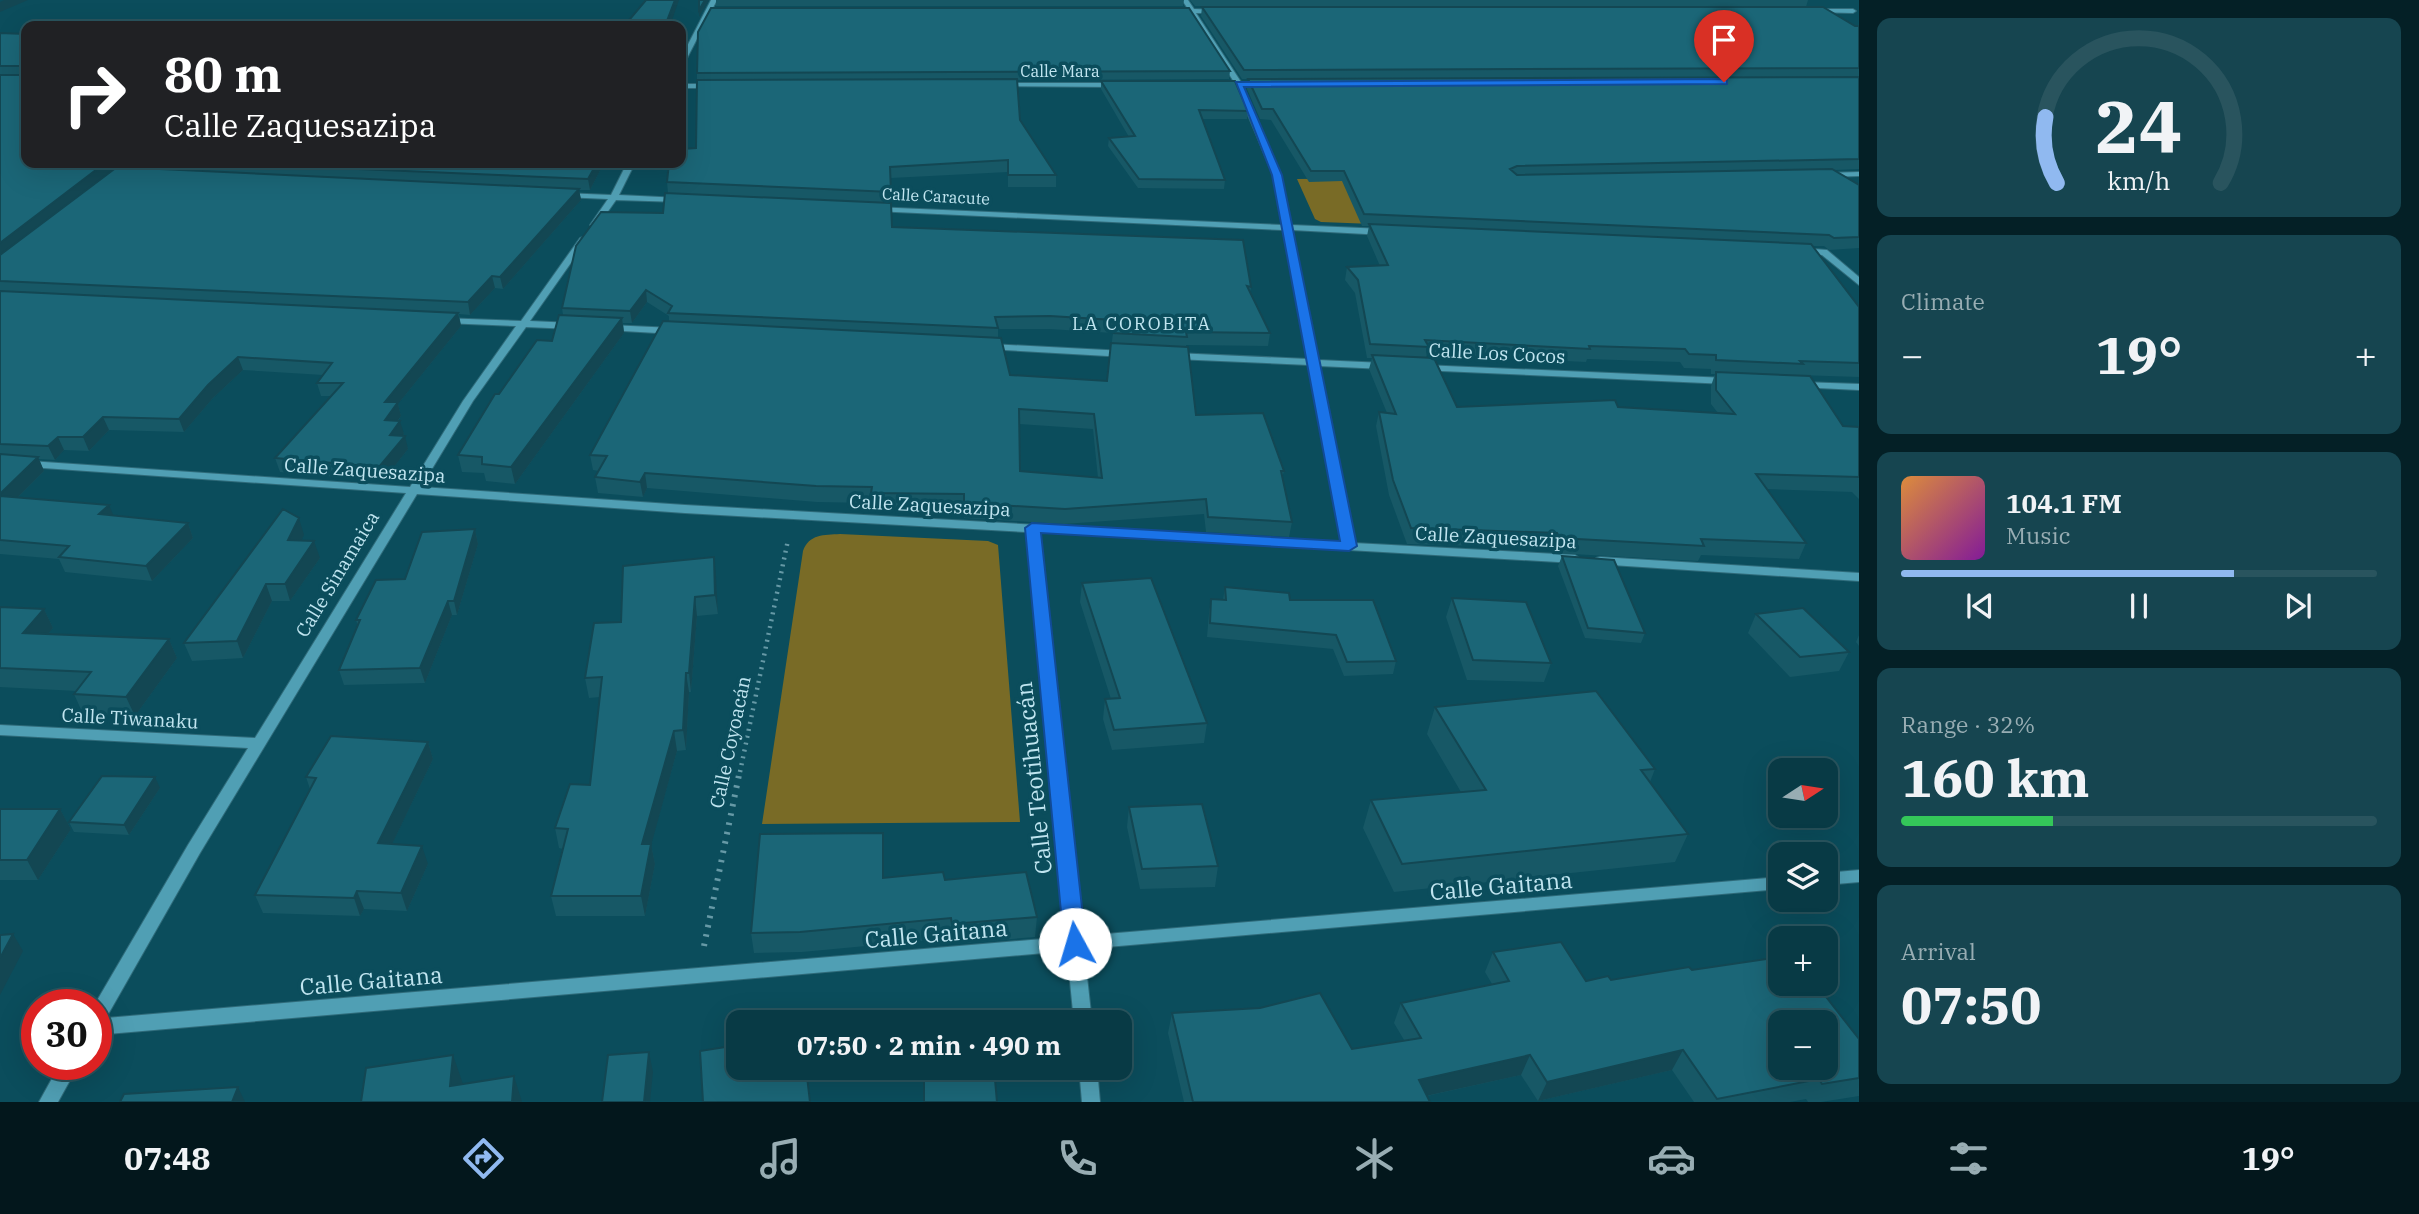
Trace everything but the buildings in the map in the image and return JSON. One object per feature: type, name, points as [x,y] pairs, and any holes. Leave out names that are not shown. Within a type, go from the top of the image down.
[{"type":"street","points":[[686,54],[714,0]]},
{"type":"street","points":[[1185,0],[1239,84],[1277,175],[1349,546]]},
{"type":"street","points":[[1835,0],[1856,12]]},
{"type":"street","points":[[708,10],[722,10]]},
{"type":"street","points":[[1164,10],[1219,10]]},
{"type":"street","points":[[1812,10],[1856,12]]},
{"type":"street","points":[[1211,84],[1266,84]]},
{"type":"street","name":"Calle Mara","points":[[988,85],[1127,85]]},
{"type":"street","points":[[686,86],[723,86]]},
{"type":"street","points":[[107,182],[126,168]]},
{"type":"street","name":"Calle Sinamaica","points":[[112,992],[258,743],[468,401],[614,197],[628,168]]},
{"type":"street","points":[[118,174],[132,174]]},
{"type":"street","points":[[1818,175],[1859,174]]},
{"type":"street","points":[[559,194],[697,201]]},
{"type":"street","name":"Calle Caracute","points":[[862,208],[1394,233]]},
{"type":"street","points":[[1797,250],[1824,252],[1859,282]]},
{"type":"street","points":[[427,319],[579,327]]},
{"type":"street","points":[[592,327],[690,332]]},
{"type":"street","points":[[981,346],[1134,354]]},
{"type":"street","points":[[1162,355],[1398,366]]},
{"type":"street","name":"Calle Los Cocos","points":[[1412,367],[1733,382]]},
{"type":"street","points":[[1789,384],[1859,387]]},
{"type":"street","name":"Calle Zaquesazipa","points":[[0,462],[793,515],[1859,577]]},
{"type":"street","name":"Calle Teotihuacán","points":[[1032,528],[1082,1010]]},
{"type":"street","name":"Calle Tiwanaku","points":[[0,730],[258,743]]},
{"type":"street","points":[[1838,878],[1859,876]]},
{"type":"street","name":"Calle Gaitana","points":[[112,1026],[1768,884]]},
{"type":"street","points":[[48,1102],[61,1080]]},
{"type":"street","points":[[1089,1080],[1091,1102]]},
{"type":"path","name":"Calle Coyoacán","points":[[698,976],[793,515]]},
{"type":"shaded area","points":[[1477,177],[1504,229],[1321,222],[1315,219],[1297,179]]},
{"type":"shaded area","points":[[840,534],[988,541],[998,545],[1020,822],[762,824],[803,551],[813,538]]},
{"type":"district","name":"LA COROBITA","points":[[1142,323]]},
{"type":"route","points":[[1075,944],[1032,528],[1349,546],[1277,175],[1239,84],[1724,82]]}]
